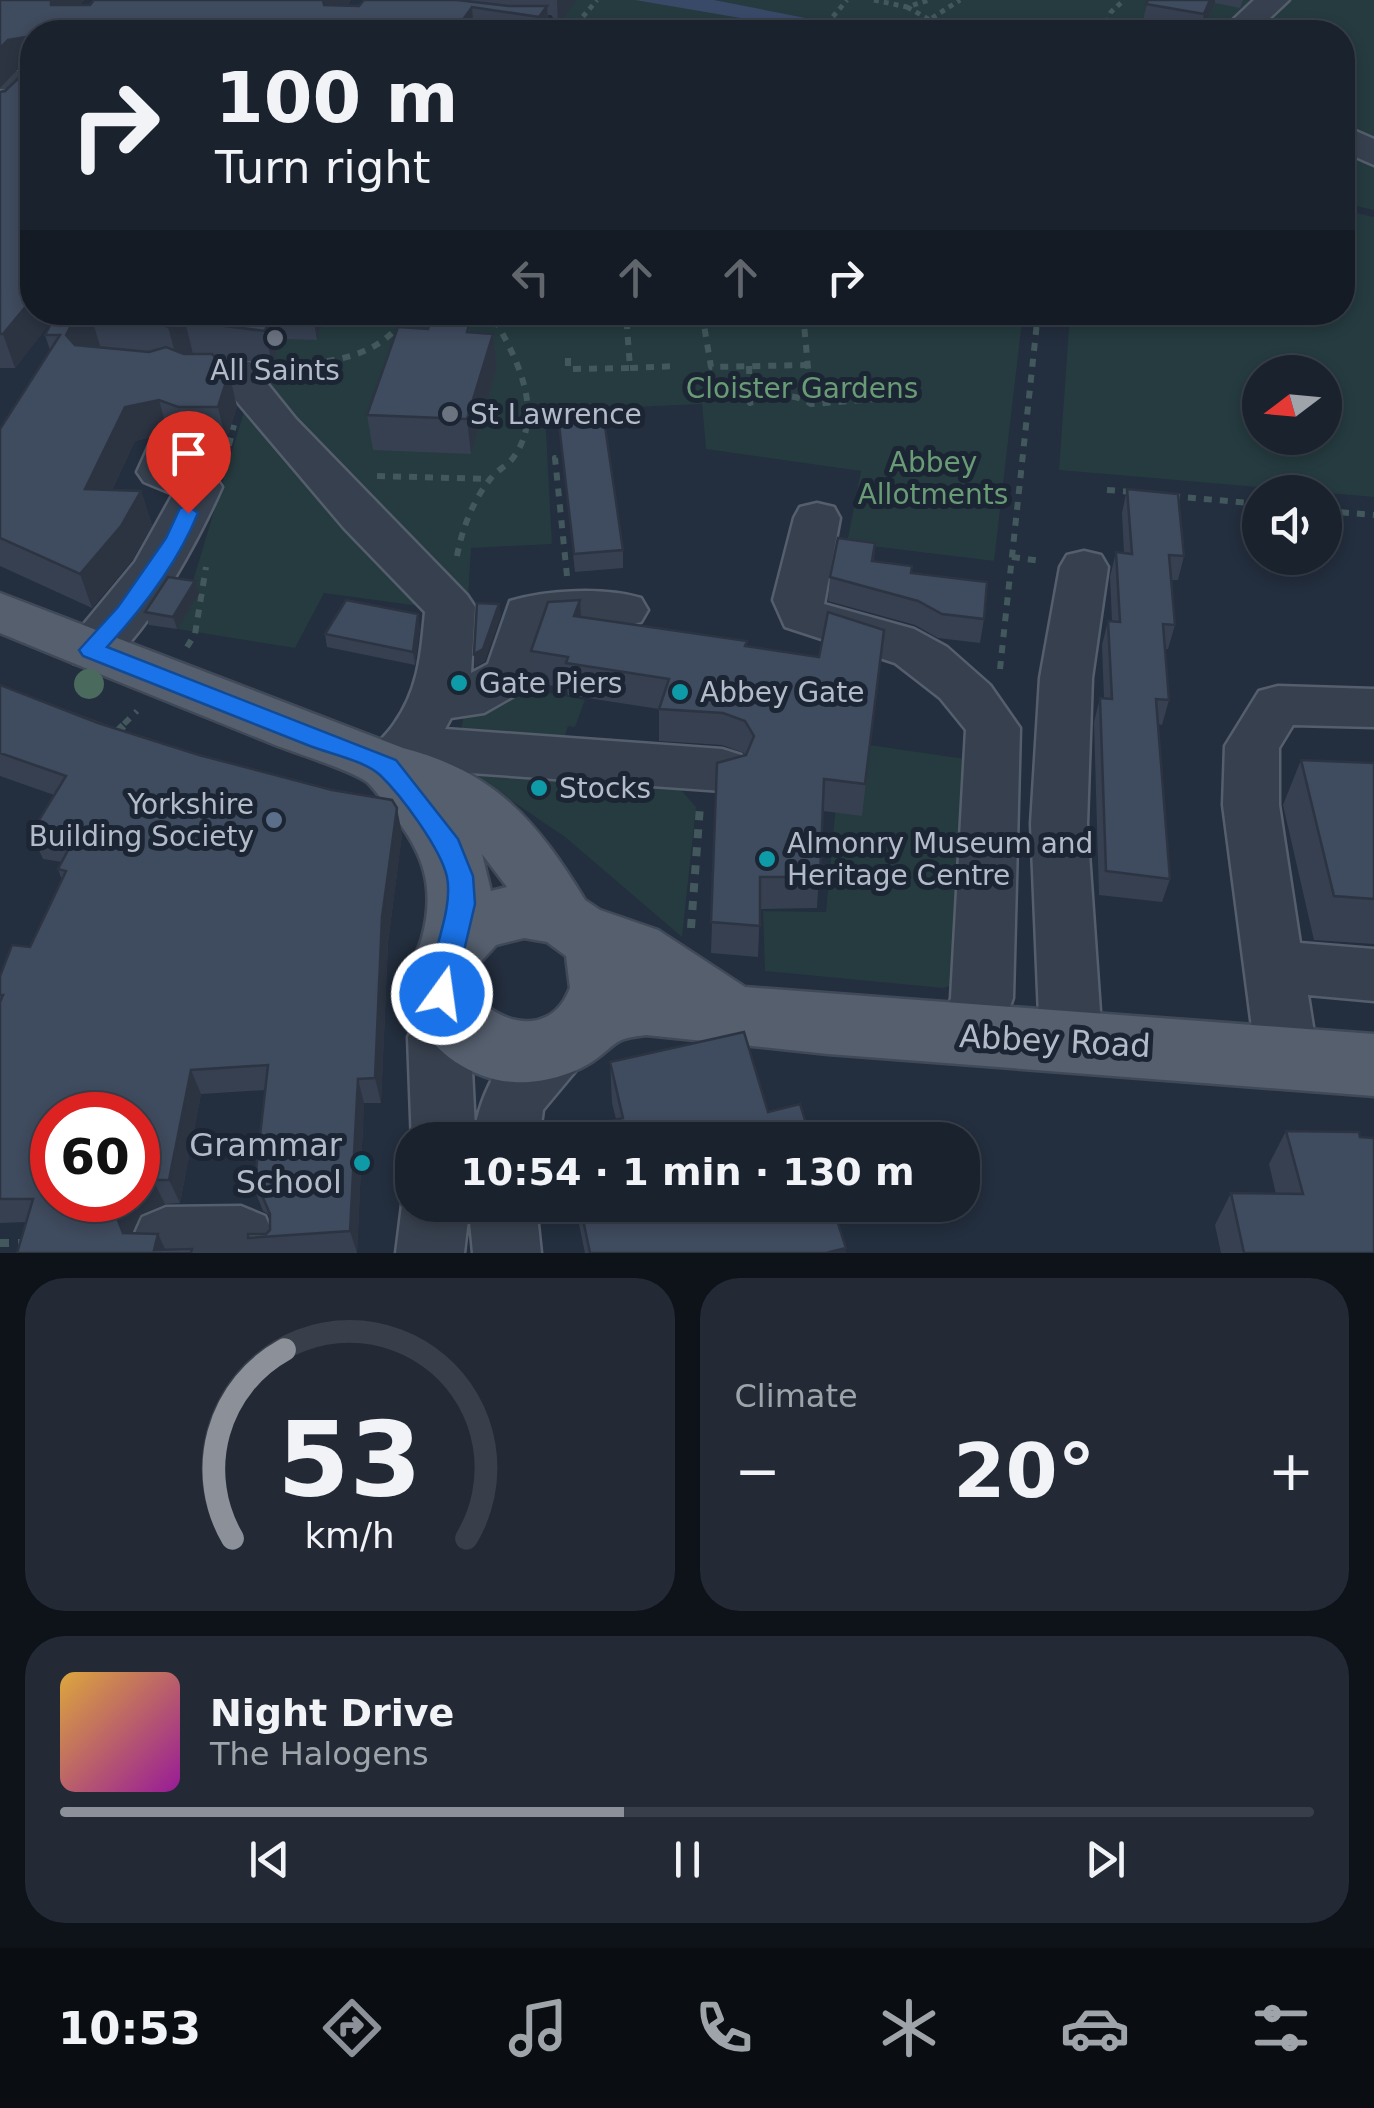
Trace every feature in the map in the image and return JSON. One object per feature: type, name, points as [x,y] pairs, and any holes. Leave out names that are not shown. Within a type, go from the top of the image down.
[{"type":"main road","points":[[0,612],[91,650],[412,735],[441,783],[482,813],[514,848],[606,967],[606,987],[600,1006],[574,1033],[516,1052],[472,1040],[456,1026],[442,994],[442,976],[453,948],[462,904],[460,876],[412,735]]},
{"type":"main road","points":[[453,948],[472,926],[505,914],[524,911],[575,925]]},
{"type":"main road","name":"Abbey Road","points":[[575,925],[636,950],[736,1017]]},
{"type":"main road","name":"Abbey Road","points":[[574,1033],[614,1010],[646,1006],[971,1037],[1071,1040],[1374,1065]]},
{"type":"street","points":[[1250,20],[1272,0]]},
{"type":"street","points":[[0,112],[20,82]]},
{"type":"street","points":[[214,371],[246,389],[415,575],[450,606],[445,673],[412,735]]},
{"type":"street","points":[[91,650],[126,612],[176,540],[198,487],[160,472],[167,452]]},
{"type":"street","points":[[817,518],[798,600],[803,615],[823,624],[884,637],[932,663],[984,714],[982,998],[971,1037]]},
{"type":"street","points":[[1071,1040],[1059,824],[1066,678],[1084,567]]},
{"type":"street","points":[[412,735],[510,675],[528,613],[623,610]]},
{"type":"street","points":[[1287,1058],[1251,805],[1278,780],[1252,746],[1278,706],[1374,708]]},
{"type":"street","points":[[412,735],[456,752],[722,770]]},
{"type":"street","points":[[1274,966],[1374,975]]},
{"type":"street","points":[[442,1122],[439,1037],[456,1026]]},
{"type":"street","points":[[509,1122],[512,1099],[574,1033]]},
{"type":"street","points":[[430,1253],[434,1222]]},
{"type":"street","points":[[504,1222],[507,1253]]},
{"type":"street","points":[[166,1240],[241,1239],[241,1253]]},
{"type":"path","points":[[580,20],[597,0]]},
{"type":"path","points":[[829,20],[847,0]]},
{"type":"path","points":[[874,0],[907,7],[930,20],[960,0]]},
{"type":"path","points":[[907,7],[930,0]]},
{"type":"path","points":[[1107,20],[1124,0]]},
{"type":"path","points":[[214,371],[309,364],[372,350],[387,344],[403,325]]},
{"type":"path","points":[[450,606],[460,535],[490,478],[514,457],[530,415],[526,381],[497,325]]},
{"type":"path","points":[[627,325],[630,368]]},
{"type":"path","points":[[704,325],[712,367],[808,365]]},
{"type":"path","points":[[804,325],[810,404],[877,399]]},
{"type":"path","points":[[984,714],[1036,325]]},
{"type":"path","points":[[568,358],[568,369],[677,366]]},
{"type":"path","points":[[749,366],[750,404],[764,396],[811,400]]},
{"type":"path","points":[[570,612],[555,458],[574,456]]},
{"type":"path","points":[[322,474],[490,478]]},
{"type":"path","points":[[1107,490],[1145,494]]},
{"type":"path","points":[[1164,495],[1242,502]]},
{"type":"path","points":[[1342,512],[1374,515]]},
{"type":"path","points":[[663,764],[700,807],[690,936]]},
{"type":"path","points":[[0,1243],[37,1242]]},
{"type":"green space","points":[[576,0],[1374,0],[1374,210],[1355,206],[1355,20],[561,20]]},
{"type":"green space","points":[[1355,213],[1374,217],[1374,497],[1342,494],[1342,475],[1242,475],[1242,486],[1059,470],[1069,325],[1355,325]]},
{"type":"green space","points":[[305,325],[1022,325],[994,561],[847,543],[861,471],[706,449],[702,404],[545,411],[552,544],[471,548],[463,686],[434,608],[324,593],[295,648],[177,629],[199,594],[192,584],[255,375],[272,364],[281,339]]},
{"type":"green space","points":[[509,685],[585,700],[575,727],[568,726],[562,745],[460,738],[464,712]]},
{"type":"green space","points":[[842,741],[972,760],[967,981],[943,988],[765,971],[763,911],[826,912]]},
{"type":"green space","points":[[462,767],[665,772],[696,807],[682,937],[565,837]]},
{"type":"water","points":[[635,0],[714,0],[816,20],[752,20]]},
{"type":"building","points":[[0,0],[90,5],[94,0],[323,0],[324,5],[359,6],[364,0],[457,0],[547,6],[539,17],[472,7],[463,20],[20,20],[20,38],[8,40],[0,48]]},
{"type":"building","points":[[1148,0],[1210,0],[1204,14],[1146,4]]},
{"type":"building","points":[[20,77],[20,313],[0,334],[0,92]]},
{"type":"building","points":[[50,325],[71,325],[66,335],[75,345],[149,352],[166,347],[184,354],[212,354],[229,373],[218,407],[178,407],[159,400],[125,407],[85,489],[141,491],[121,526],[80,574],[0,538],[0,429],[60,335],[45,335]]},
{"type":"building","points":[[217,325],[267,325],[265,331]]},
{"type":"building","points":[[429,325],[469,325],[467,332],[493,334],[467,419],[367,415],[398,327],[428,329]]},
{"type":"building","points":[[603,412],[623,550],[574,554],[558,416]]},
{"type":"building","points":[[1127,489],[1178,494],[1184,556],[1169,555],[1175,625],[1163,624],[1169,700],[1156,699],[1170,879],[1106,871],[1100,698],[1112,699],[1108,621],[1120,622],[1116,552],[1132,554]]},
{"type":"building","points":[[838,538],[875,543],[872,561],[912,566],[911,573],[987,582],[984,619],[942,614],[918,601],[830,577]]},
{"type":"building","points":[[168,577],[195,581],[173,617],[145,612]]},
{"type":"building","points":[[346,600],[418,614],[413,652],[325,634]]},
{"type":"building","points":[[580,600],[574,616],[747,641],[745,646],[819,657],[828,612],[884,630],[865,784],[824,779],[820,877],[760,877],[760,926],[711,922],[717,763],[746,755],[754,736],[745,721],[723,713],[659,709],[669,679],[566,663],[568,657],[531,651],[548,602]]},
{"type":"building","points":[[477,603],[499,604],[483,649],[474,654]]},
{"type":"building","points":[[0,685],[98,723],[199,755],[332,790],[392,800],[397,808],[382,917],[375,1078],[358,1079],[350,1231],[248,1238],[248,1234],[266,1234],[270,1230],[270,1214],[260,1191],[254,1188],[268,1065],[191,1070],[169,1180],[160,1180],[160,1092],[30,1092],[30,1199],[0,1199],[0,976],[12,945],[30,947],[66,871],[58,869],[74,839],[31,833],[66,776],[0,753]]},
{"type":"building","points":[[1301,760],[1374,763],[1374,899],[1334,896]]},
{"type":"building","points":[[744,1032],[768,1112],[800,1104],[806,1122],[605,1122],[623,1118],[610,1062]]},
{"type":"building","points":[[1286,1131],[1359,1132],[1360,1137],[1374,1138],[1374,1253],[1244,1253],[1231,1193],[1303,1194]]},
{"type":"building","points":[[30,1209],[30,1222],[119,1222],[123,1233],[158,1234],[154,1250],[192,1249],[191,1253],[17,1253]]},
{"type":"building","points":[[584,1222],[838,1222],[846,1248],[826,1253],[590,1253]]},
{"type":"place","name":"All Saints","points":[[275,338]]},
{"type":"place","name":"St Lawrence","points":[[450,414]]},
{"type":"place","name":"Gate Piers","points":[[459,683]]},
{"type":"place","name":"Abbey Gate","points":[[680,692]]},
{"type":"place","name":"Stocks","points":[[539,788]]},
{"type":"place","name":"Yorkshire Building Society","points":[[274,820]]},
{"type":"place","name":"Almonry Museum and Heritage Centre","points":[[767,859]]},
{"type":"place","name":"Grammar School","points":[[362,1163]]},
{"type":"route","points":[[188,513],[176,540],[126,612],[91,650],[388,766],[449,846],[460,876],[462,904],[453,948],[442,976],[442,994]]},
{"type":"park label","name":"Cloister Gardens","points":[[802,388]]},
{"type":"park label","name":"Abbey Allotments","points":[[933,478]]}]
